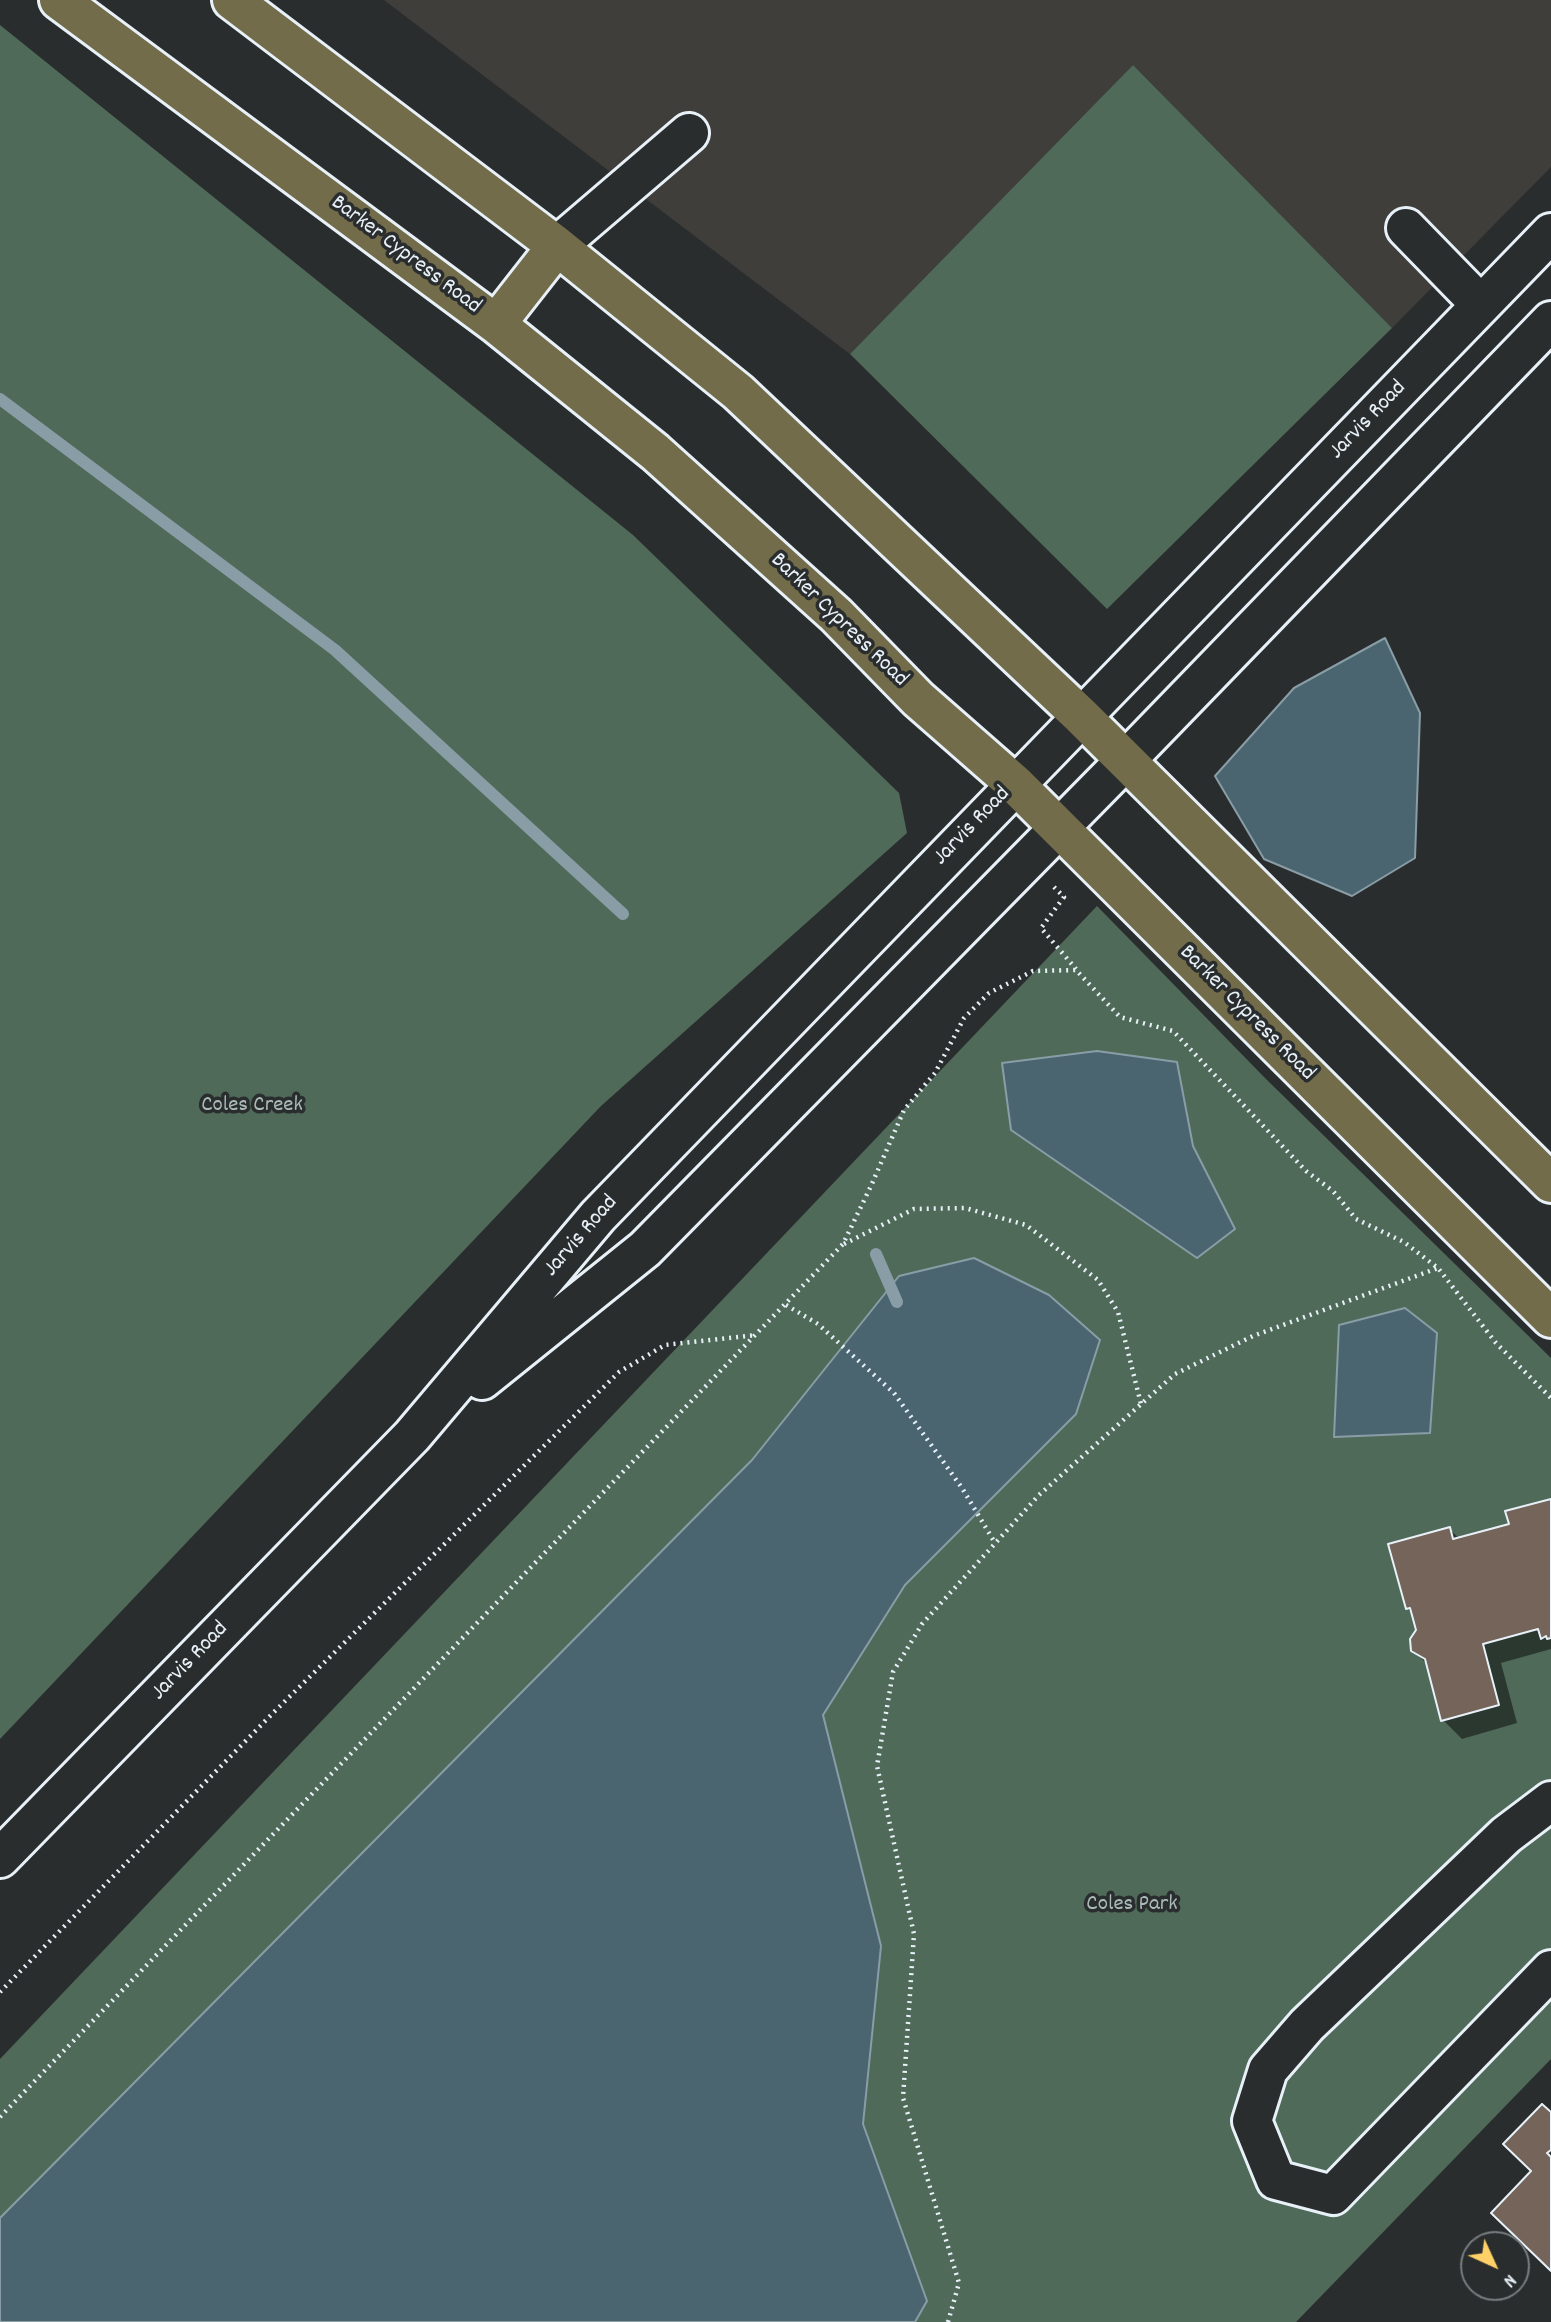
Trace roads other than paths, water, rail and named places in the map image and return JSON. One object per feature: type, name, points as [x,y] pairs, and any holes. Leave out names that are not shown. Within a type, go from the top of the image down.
[{"type":"main road","name":"Barker Cypress Road","points":[[59,0],[496,324],[655,452],[836,615],[918,699],[1015,783],[1551,1318]]},
{"type":"main road","points":[[232,0],[557,246],[738,392],[1081,716],[1551,1183]]},
{"type":"main road","points":[[496,324],[557,246]]},
{"type":"street","points":[[557,246],[689,133]]},
{"type":"street","points":[[1406,228],[1481,305]]},
{"type":"street","name":"Jarvis Road","points":[[0,1858],[412,1436],[598,1216],[1551,233]]},
{"type":"street","name":"Jarvis Road","points":[[412,1436],[645,1249],[1126,760],[1551,321]]},
{"type":"street","points":[[1551,1801],[1506,1835],[1307,2025],[1268,2070],[1252,2121],[1276,2180],[1333,2195],[1551,1970]]},
{"type":"water","points":[[1385,638],[1420,713],[1415,858],[1352,896],[1264,859],[1215,776],[1294,688]]},
{"type":"water","points":[[1097,1051],[1177,1062],[1193,1146],[1235,1229],[1197,1258],[1011,1130],[1002,1063]]},
{"type":"water","points":[[974,1258],[1049,1295],[1100,1340],[1076,1414],[905,1585],[823,1715],[881,1946],[863,2124],[927,2301],[915,2322],[0,2322],[0,2218],[752,1460],[899,1276]]},
{"type":"water","points":[[1405,1308],[1437,1333],[1430,1433],[1334,1437],[1339,1325]]},
{"type":"waterway","points":[[0,399],[335,650],[623,914]]},
{"type":"waterway","points":[[876,1254],[897,1302]]},
{"type":"park label","name":"Coles Creek","points":[[252,1107]]},
{"type":"park label","name":"Coles Park","points":[[1132,1906]]}]
